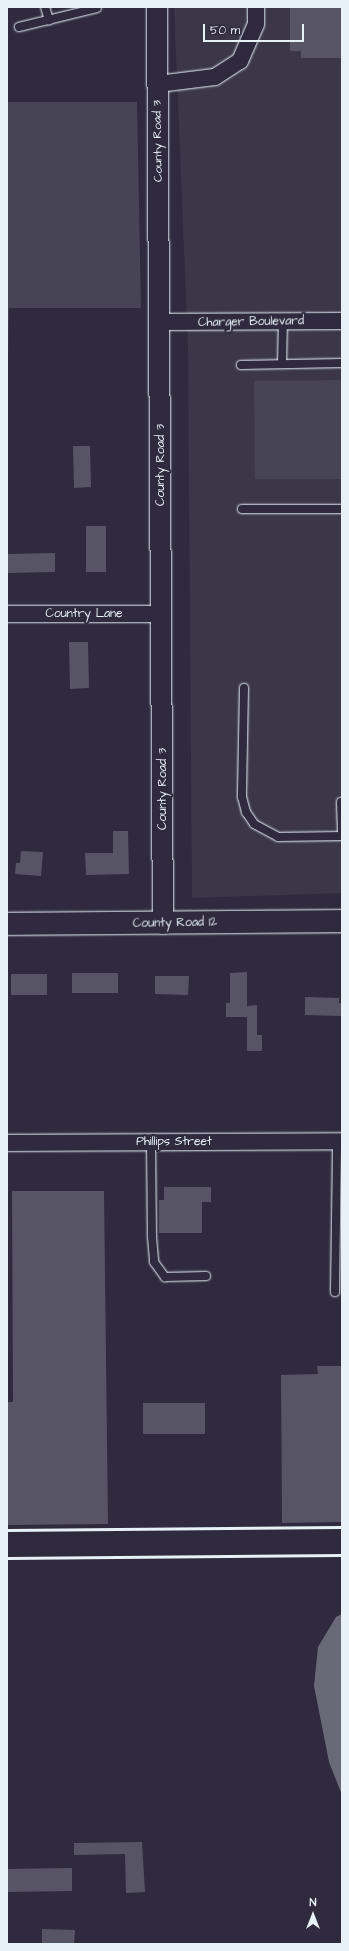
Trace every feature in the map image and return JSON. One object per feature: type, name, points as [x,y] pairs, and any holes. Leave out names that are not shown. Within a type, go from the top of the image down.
[{"type":"main road","name":"County Road 12","points":[[7,924],[163,924],[342,921]]},
{"type":"street","name":"County Road 3","points":[[157,7],[163,924]]},
{"type":"street","points":[[158,84],[215,77],[240,61],[256,24],[256,7]]},
{"type":"street","name":"Charger Boulevard","points":[[160,322],[342,321]]},
{"type":"street","name":"Country Lane","points":[[7,614],[162,614]]},
{"type":"street","name":"Phillips Street","points":[[7,1143],[339,1141]]},
{"type":"lane","points":[[45,7],[49,20]]},
{"type":"lane","points":[[19,27],[97,8]]},
{"type":"lane","points":[[282,364],[283,321]]},
{"type":"lane","points":[[241,365],[342,363]]},
{"type":"lane","points":[[242,509],[342,509]]},
{"type":"lane","points":[[244,688],[242,796],[246,812],[254,824],[278,837],[342,836],[341,802]]},
{"type":"lane","points":[[335,1292],[339,1141]]},
{"type":"lane","points":[[151,1142],[152,1237],[154,1262],[165,1277],[206,1276]]},
{"type":"shaded area","points":[[174,7],[342,7],[342,893],[192,898],[188,347]]},
{"type":"shaded area","points":[[7,102],[137,102],[141,308],[9,308],[7,408]]},
{"type":"shaded area","points":[[342,380],[342,479],[255,479],[254,381]]},
{"type":"water","points":[[342,1614],[342,1795],[329,1762],[314,1686],[318,1647],[336,1617]]},
{"type":"building","points":[[290,7],[342,7],[342,58],[301,58],[301,51],[290,51]]},
{"type":"building","points":[[73,446],[90,446],[91,487],[74,488]]},
{"type":"building","points":[[86,526],[106,526],[106,572],[86,572]]},
{"type":"building","points":[[55,553],[55,572],[7,573],[7,554]]},
{"type":"building","points":[[69,642],[88,642],[89,688],[70,689]]},
{"type":"building","points":[[113,831],[128,831],[129,874],[86,875],[85,853],[113,853]]},
{"type":"building","points":[[21,851],[43,852],[41,876],[15,874],[16,863],[20,863]]},
{"type":"building","points":[[247,972],[247,1006],[257,1005],[257,1035],[262,1035],[262,1051],[247,1051],[247,1017],[226,1017],[226,1003],[230,1003],[230,973]]},
{"type":"building","points":[[72,973],[118,973],[118,993],[72,993]]},
{"type":"building","points":[[11,974],[47,974],[47,995],[11,995]]},
{"type":"building","points":[[155,976],[189,976],[188,995],[155,994]]},
{"type":"building","points":[[305,997],[339,998],[339,1003],[342,1003],[342,1016],[305,1015]]},
{"type":"building","points":[[164,1187],[211,1187],[211,1202],[202,1202],[202,1233],[159,1233],[159,1200],[164,1200]]},
{"type":"building","points":[[12,1191],[104,1191],[108,1524],[7,1525],[7,1402],[13,1402]]},
{"type":"building","points":[[317,1366],[342,1366],[342,1522],[282,1523],[281,1375],[318,1374]]},
{"type":"building","points":[[143,1403],[205,1403],[205,1434],[143,1434]]},
{"type":"building","points":[[142,1842],[145,1892],[126,1893],[125,1854],[74,1855],[74,1843]]},
{"type":"building","points":[[72,1868],[72,1891],[7,1892],[7,1869]]},
{"type":"building","points":[[42,1929],[75,1930],[74,1944],[42,1944]]},
{"type":"railway","points":[[7,1530],[342,1527]]},
{"type":"railway","points":[[7,1558],[342,1555]]}]
